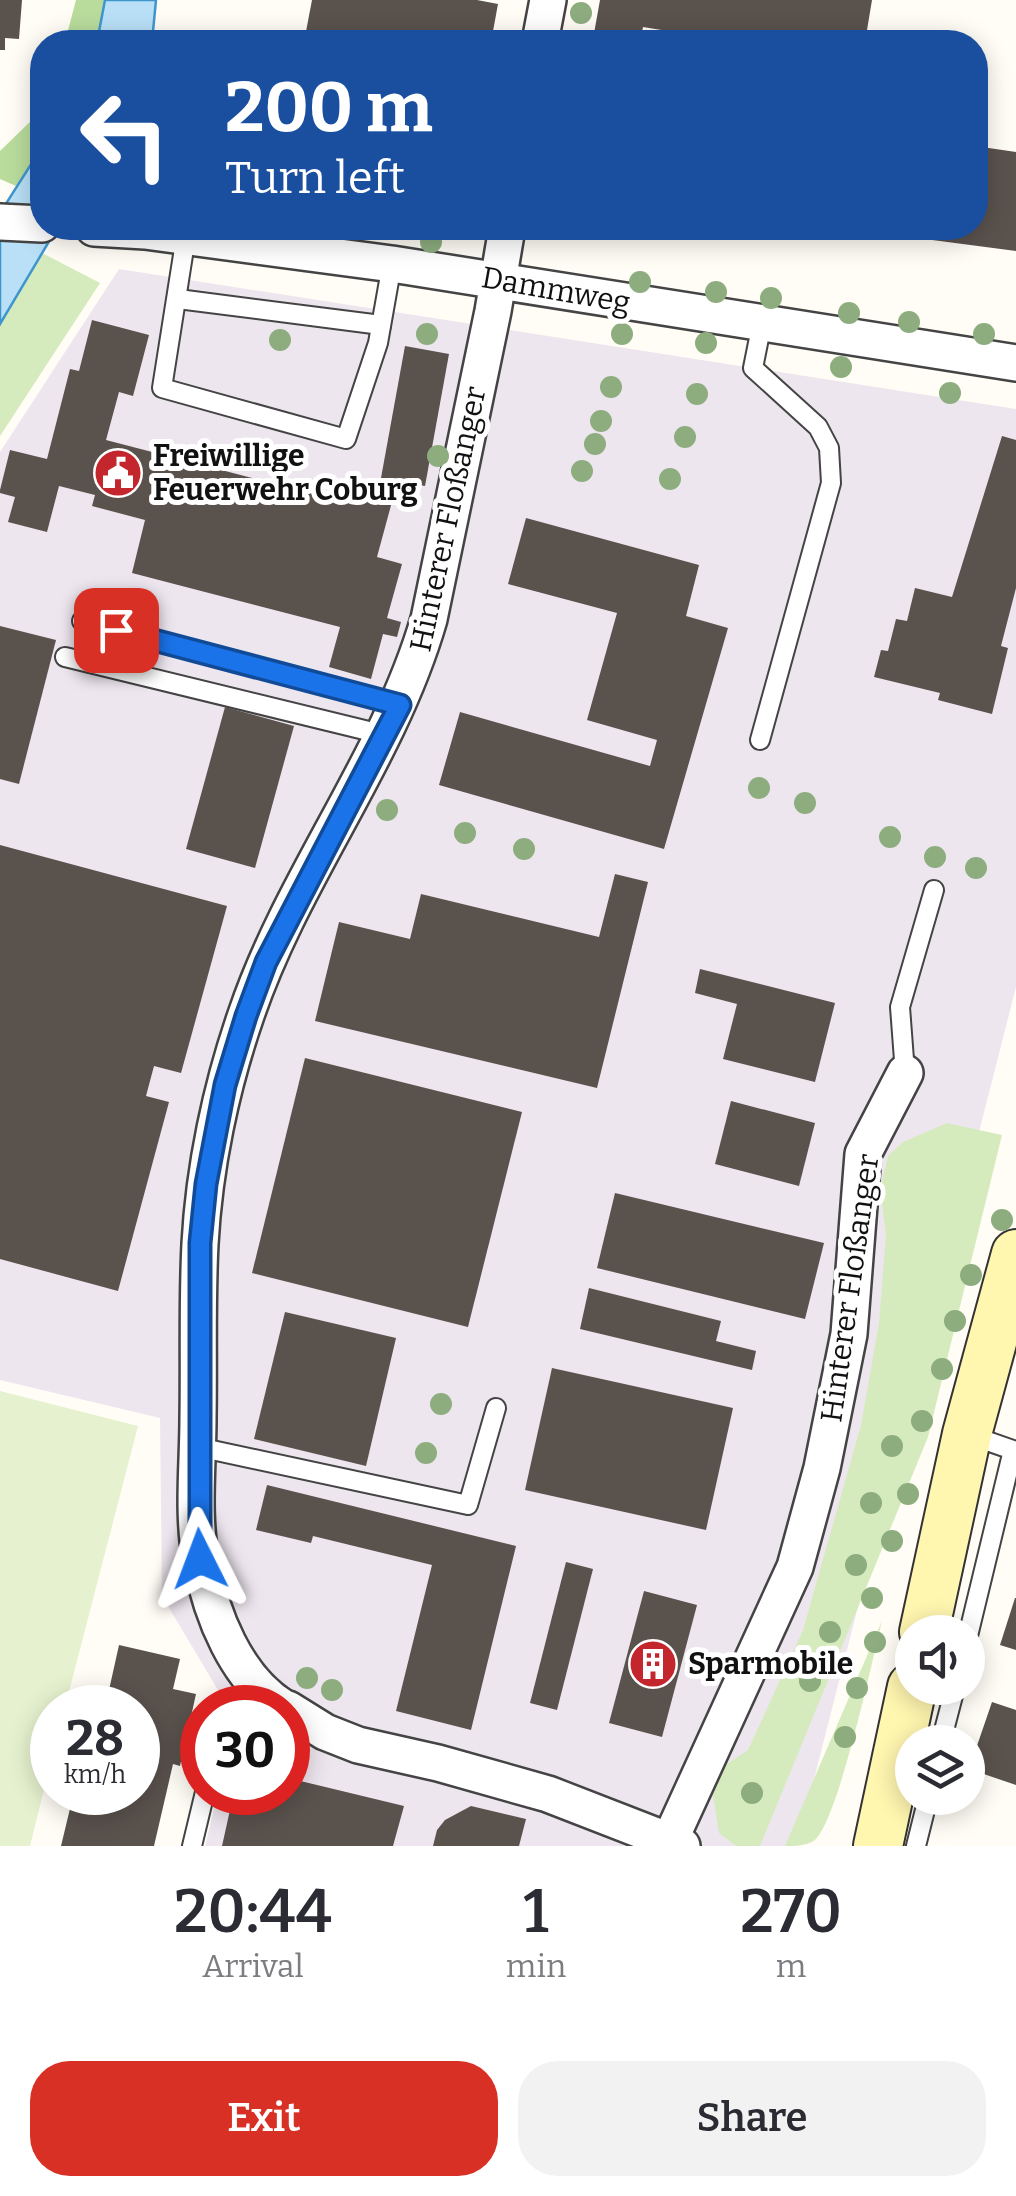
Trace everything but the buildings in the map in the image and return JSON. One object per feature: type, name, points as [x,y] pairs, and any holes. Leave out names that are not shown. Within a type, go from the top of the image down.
[{"type":"street","points":[[542,30],[548,0]]},
{"type":"street","points":[[0,222],[30,223]]},
{"type":"street","name":"Dammweg","points":[[215,240],[392,264],[1016,363]]},
{"type":"street","name":"Hinterer Floßanger","points":[[246,1685],[245,1670],[216,1616],[200,1559],[200,1243],[206,1184],[225,1085],[266,962],[392,720],[429,619],[504,240]]},
{"type":"street","name":"Hinterer Floßanger","points":[[310,1723],[358,1745],[548,1794],[676,1843],[794,1566],[822,1468],[849,1334],[863,1154],[904,1073]]},
{"type":"street","points":[[928,1615],[967,1434],[1016,1254]]},
{"type":"street","points":[[878,1846],[908,1705]]},
{"type":"lane","points":[[185,240],[162,388],[346,439],[382,325],[392,264]]},
{"type":"lane","points":[[178,299],[382,325]]},
{"type":"lane","points":[[760,740],[830,483],[829,448],[818,427],[753,368],[762,324]]},
{"type":"lane","points":[[82,621],[392,720]]},
{"type":"lane","points":[[65,657],[392,720]]},
{"type":"lane","points":[[904,1073],[900,1007],[934,890]]},
{"type":"lane","points":[[198,1447],[468,1505],[496,1408]]},
{"type":"lane","points":[[967,1434],[1014,1451],[973,1615]]},
{"type":"lane","points":[[192,1846],[200,1815]]},
{"type":"lane","points":[[916,1846],[924,1815]]},
{"type":"shaded area","points":[[119,269],[1016,409],[1016,987],[797,1846],[205,1846],[213,1815],[310,1815],[310,1685],[215,1685],[162,1596],[160,1418],[0,1380],[0,452]]},
{"type":"green space","points":[[76,0],[105,0],[99,30],[68,30]]},
{"type":"green space","points":[[30,122],[30,165],[16,186],[0,179],[0,151]]},
{"type":"green space","points":[[42,253],[100,283],[0,436],[0,324]]},
{"type":"green space","points":[[947,1123],[1002,1135],[928,1437],[760,1846],[736,1846],[719,1833],[713,1795],[724,1766],[748,1750],[803,1630],[861,1425],[879,1323],[886,1235],[880,1189],[888,1156],[903,1142]]},
{"type":"green space","points":[[0,1391],[138,1426],[71,1685],[30,1685],[30,1815],[38,1815],[30,1846],[0,1846]]},
{"type":"green space","points":[[882,1621],[844,1771],[824,1826],[812,1842],[785,1846]]},
{"type":"water","points":[[105,0],[156,0],[153,30],[99,30]]},
{"type":"water","points":[[30,166],[30,240],[50,240],[0,324],[0,213]]},
{"type":"place","name":"Freiwillige Feuerwehr Coburg","points":[[118,473]]},
{"type":"place","name":"Sparmobile","points":[[653,1664]]},
{"type":"route","points":[[116,630],[400,705],[266,962],[225,1085],[206,1184],[200,1243],[200,1559]]}]
